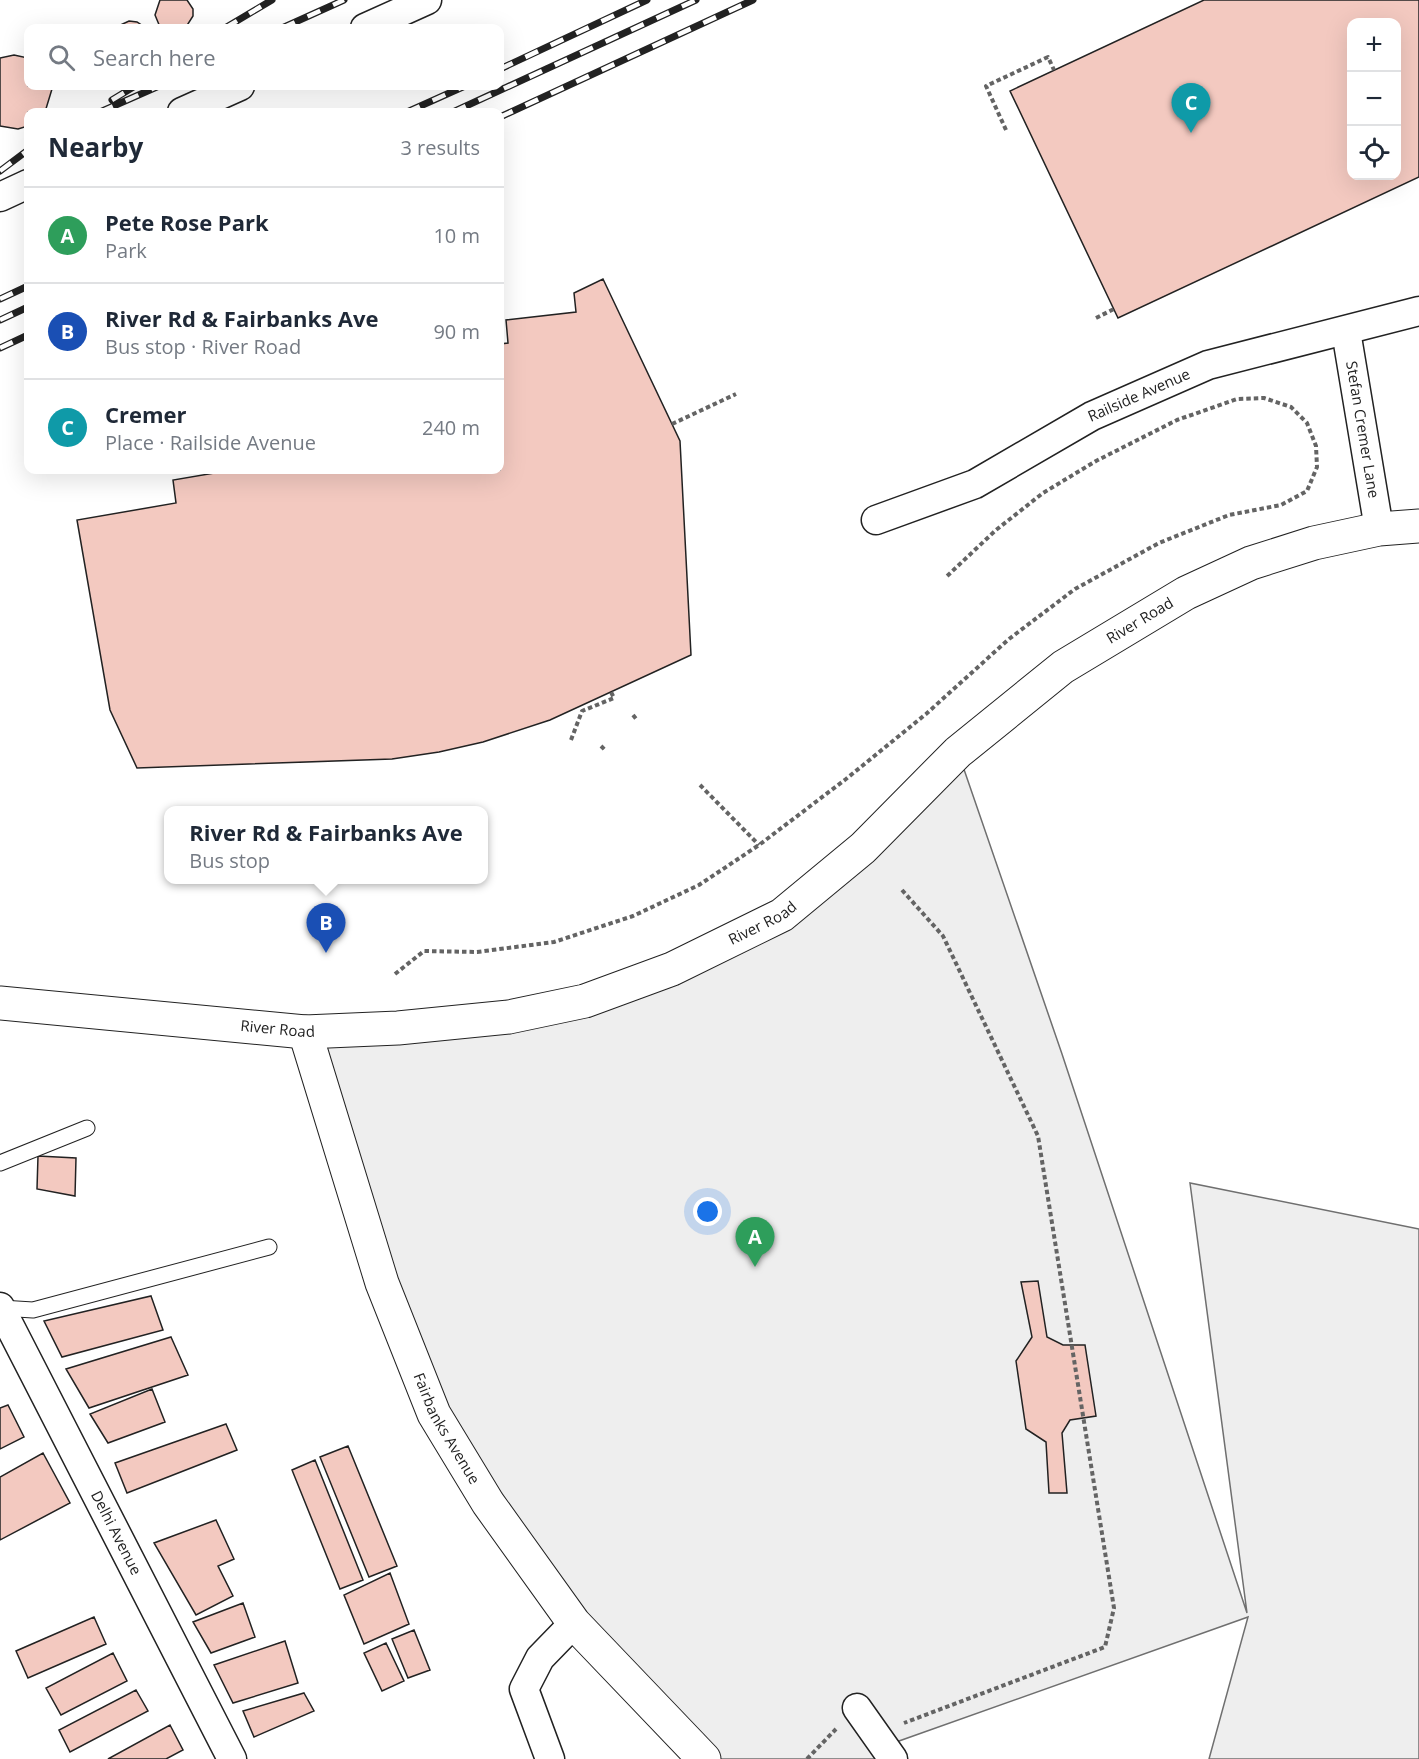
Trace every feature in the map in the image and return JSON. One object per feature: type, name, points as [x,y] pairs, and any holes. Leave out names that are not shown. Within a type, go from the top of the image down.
[{"type":"main road","name":"River Road","points":[[0,1003],[305,1032],[398,1028],[509,1017],[585,1001],[690,960],[782,915],[864,848],[958,752],[1073,660],[1186,593],[1251,563],[1314,543],[1379,529],[1419,526]]},
{"type":"main road","name":"Fairbanks Avenue","points":[[305,1032],[382,1283],[434,1413],[488,1503],[574,1623],[704,1759]]},
{"type":"street","points":[[374,24],[427,0]]},
{"type":"street","points":[[191,108],[231,90]]},
{"type":"street","points":[[0,197],[24,186]]},
{"type":"street","name":"Railside Avenue","points":[[876,520],[975,484],[1092,416],[1208,365],[1419,311]]},
{"type":"street","name":"Stefan Cremer Lane","points":[[1346,331],[1379,529]]},
{"type":"street","name":"Delhi Avenue","points":[[0,1308],[232,1759]]},
{"type":"street","points":[[550,1759],[524,1689],[540,1658],[574,1623]]},
{"type":"street","points":[[856,1708],[886,1750]]},
{"type":"lane","points":[[0,1163],[87,1128]]},
{"type":"lane","points":[[0,1308],[33,1310],[269,1247]]},
{"type":"path","points":[[1006,130],[986,86],[1048,57],[1054,70]]},
{"type":"path","points":[[1096,318],[1114,309]]},
{"type":"path","points":[[672,424],[736,394]]},
{"type":"path","points":[[394,974],[424,951],[477,952],[554,942],[633,916],[699,885],[759,845],[926,714],[1009,639],[1075,589],[1159,543],[1229,515],[1281,505],[1307,491],[1317,467],[1316,446],[1307,423],[1291,407],[1264,398],[1237,399],[1177,420],[1096,460],[1044,492],[996,530],[945,578]]},
{"type":"path","points":[[571,740],[582,711],[614,698],[611,692]]},
{"type":"path","points":[[633,716],[637,720]]},
{"type":"path","points":[[601,746],[606,751]]},
{"type":"path","points":[[700,785],[759,845]]},
{"type":"path","points":[[886,1750],[911,1718],[1032,1676],[1104,1647],[1114,1608],[1038,1136],[943,936],[902,890]]},
{"type":"path","points":[[807,1759],[856,1708]]},
{"type":"shaded area","points":[[958,752],[1062,1054],[1247,1613],[1190,1183],[1419,1229],[1419,1759],[1209,1759],[1248,1617],[885,1746],[893,1759],[704,1759],[574,1623],[434,1414],[305,1032],[509,1017],[782,915]]},
{"type":"building","points":[[160,0],[187,0],[193,9],[193,16],[188,24],[159,24],[155,15]]},
{"type":"building","points":[[1204,0],[1419,0],[1419,177],[1118,318],[1010,91]]},
{"type":"building","points":[[129,21],[140,24],[123,24]]},
{"type":"building","points":[[14,55],[24,57],[24,90],[52,90],[46,108],[24,108],[24,127],[18,129],[0,126],[0,58]]},
{"type":"building","points":[[603,279],[680,441],[691,655],[550,720],[483,742],[439,752],[392,759],[137,768],[110,710],[77,520],[176,503],[173,480],[208,474],[504,474],[504,344],[508,343],[506,320],[576,312],[574,293]]},
{"type":"building","points":[[38,1156],[76,1158],[75,1196],[37,1189]]},
{"type":"building","points":[[1038,1281],[1047,1337],[1063,1345],[1085,1345],[1096,1416],[1070,1420],[1062,1433],[1067,1493],[1049,1493],[1046,1442],[1026,1429],[1016,1361],[1032,1337],[1021,1282]]},
{"type":"building","points":[[151,1296],[163,1330],[62,1357],[44,1321]]},
{"type":"building","points":[[171,1337],[188,1375],[89,1408],[66,1369]]},
{"type":"building","points":[[152,1389],[165,1422],[108,1443],[90,1414]]},
{"type":"building","points":[[8,1405],[24,1437],[0,1449],[0,1408]]},
{"type":"building","points":[[226,1424],[237,1450],[127,1493],[115,1463]]},
{"type":"building","points":[[348,1446],[397,1566],[369,1577],[320,1457]]},
{"type":"building","points":[[43,1453],[70,1503],[0,1540],[0,1477]]},
{"type":"building","points":[[315,1460],[363,1580],[340,1589],[292,1470]]},
{"type":"building","points":[[216,1520],[234,1559],[218,1566],[233,1596],[196,1615],[154,1543]]},
{"type":"building","points":[[390,1573],[409,1624],[364,1644],[344,1595]]},
{"type":"building","points":[[243,1603],[255,1637],[211,1653],[193,1622]]},
{"type":"building","points":[[94,1617],[106,1644],[28,1678],[16,1651]]},
{"type":"building","points":[[414,1630],[430,1670],[408,1678],[392,1639]]},
{"type":"building","points":[[285,1641],[298,1683],[233,1703],[214,1665]]},
{"type":"building","points":[[386,1643],[404,1681],[382,1691],[364,1653]]},
{"type":"building","points":[[113,1653],[127,1681],[61,1715],[46,1688]]},
{"type":"building","points":[[136,1690],[148,1711],[70,1752],[59,1730]]},
{"type":"building","points":[[304,1693],[314,1711],[254,1737],[243,1711]]},
{"type":"building","points":[[170,1725],[183,1750],[166,1759],[108,1759]]},
{"type":"railway","points":[[232,24],[272,0]]},
{"type":"railway","points":[[291,24],[344,0]]},
{"type":"railway","points":[[504,67],[647,0]]},
{"type":"railway","points":[[504,88],[696,0]]},
{"type":"railway","points":[[504,115],[753,0]]},
{"type":"railway","points":[[112,100],[128,90]]},
{"type":"railway","points":[[109,108],[150,90]]},
{"type":"railway","points":[[416,108],[456,90]]},
{"type":"railway","points":[[462,108],[501,90]]},
{"type":"railway","points":[[0,171],[24,153]]},
{"type":"railway","points":[[0,299],[24,288]]},
{"type":"railway","points":[[0,320],[24,309]]},
{"type":"railway","points":[[0,348],[24,337]]},
{"type":"place","name":"Cremer","points":[[1191,133]]},
{"type":"place","name":"River Rd & Fairbanks Ave","points":[[326,953]]},
{"type":"place","name":"Pete Rose Park","points":[[755,1267]]}]
